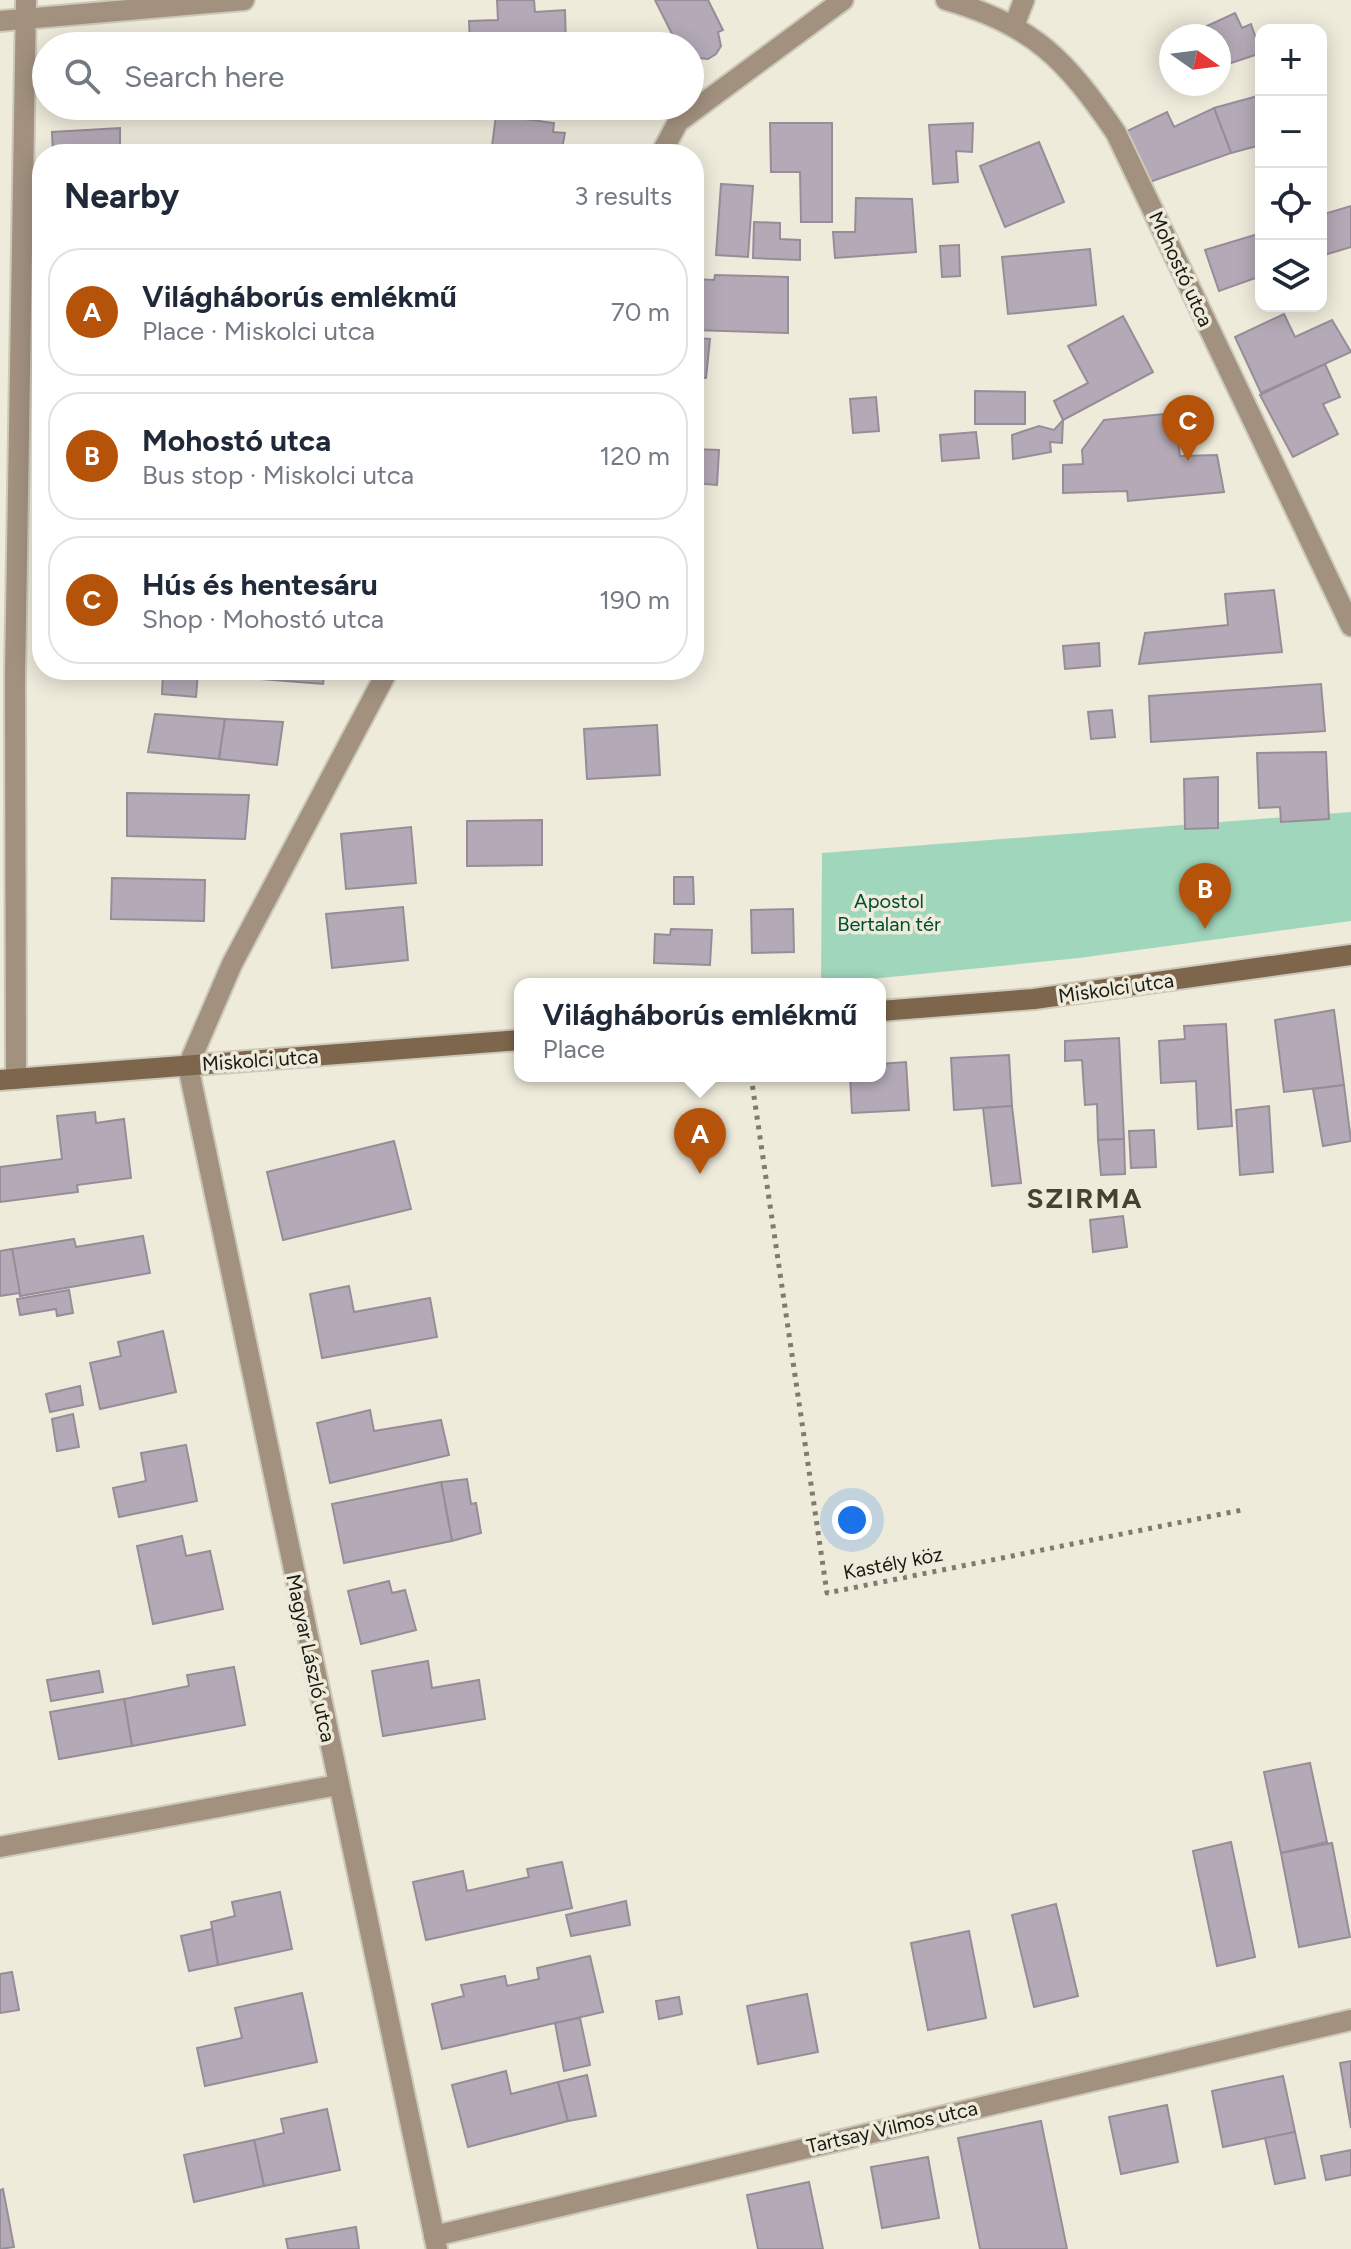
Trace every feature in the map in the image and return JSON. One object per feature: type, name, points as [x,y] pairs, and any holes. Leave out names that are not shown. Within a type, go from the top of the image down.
[{"type":"main road","name":"Miskolci utca","points":[[886,1011],[1034,999],[1351,955]]},
{"type":"main road","name":"Miskolci utca","points":[[8,1079],[514,1040]]},
{"type":"street","points":[[0,21],[26,10],[244,0]]},
{"type":"street","points":[[704,103],[843,0]]},
{"type":"street","name":"Mohostó utca","points":[[946,0],[974,8],[1014,26],[1051,52],[1072,72],[1116,133],[1351,626]]},
{"type":"street","points":[[1014,26],[1024,0]]},
{"type":"street","points":[[8,1079],[7,676],[26,10]]},
{"type":"street","points":[[666,144],[681,120]]},
{"type":"street","points":[[188,1066],[232,964],[383,680]]},
{"type":"street","name":"Magyar László utca","points":[[188,1066],[435,2243]]},
{"type":"street","points":[[0,1847],[338,1785]]},
{"type":"street","name":"Tartsay Vilmos utca","points":[[435,2243],[1351,2020]]},
{"type":"path","name":"Kastély köz","points":[[752,1082],[827,1593],[1242,1510]]},
{"type":"green space","name":"Apostol Bertalan tér","points":[[1351,812],[1351,921],[1079,958],[881,978],[821,978],[822,853]]},
{"type":"building","points":[[497,0],[534,0],[535,12],[565,10],[566,32],[469,32],[469,21],[498,20]]},
{"type":"building","points":[[655,0],[708,0],[723,30],[718,32],[721,46],[708,59],[704,59],[704,32],[671,32]]},
{"type":"building","points":[[1235,13],[1242,28],[1251,24],[1255,36],[1255,55],[1231,63],[1231,24],[1211,24]]},
{"type":"building","points":[[1255,97],[1255,147],[1231,153],[1214,108]]},
{"type":"building","points":[[1214,108],[1231,153],[1147,183],[1123,133],[1167,112],[1174,127]]},
{"type":"building","points":[[495,120],[554,123],[553,132],[565,133],[563,144],[492,144]]},
{"type":"building","points":[[770,123],[832,123],[832,222],[801,222],[800,172],[771,172]]},
{"type":"building","points":[[973,123],[972,152],[956,151],[958,182],[933,184],[929,125]]},
{"type":"building","points":[[120,128],[120,144],[53,144],[52,132]]},
{"type":"building","points":[[1039,142],[1064,202],[1005,227],[980,166]]},
{"type":"building","points":[[721,184],[753,186],[748,257],[716,255]]},
{"type":"building","points":[[856,198],[912,199],[916,252],[835,258],[833,232],[855,232]]},
{"type":"building","points":[[1351,206],[1351,247],[1327,254],[1327,213]]},
{"type":"building","points":[[754,222],[780,223],[780,239],[800,240],[800,260],[753,258]]},
{"type":"building","points":[[1255,235],[1255,278],[1219,291],[1205,250]]},
{"type":"building","points":[[959,245],[960,276],[942,277],[940,246]]},
{"type":"building","points":[[1090,249],[1096,305],[1008,314],[1002,257]]},
{"type":"building","points":[[715,275],[788,277],[788,333],[704,330],[704,280],[714,280]]},
{"type":"building","points":[[1284,314],[1295,337],[1332,320],[1351,352],[1261,393],[1235,337]]},
{"type":"building","points":[[1123,316],[1153,372],[1063,420],[1054,401],[1088,383],[1068,346]]},
{"type":"building","points":[[704,339],[710,339],[704,378]]},
{"type":"building","points":[[1325,364],[1340,397],[1323,404],[1338,434],[1293,457],[1260,395]]},
{"type":"building","points":[[975,391],[1025,392],[1025,424],[975,424]]},
{"type":"building","points":[[876,397],[879,431],[853,433],[850,399]]},
{"type":"building","points":[[1174,413],[1180,456],[1217,455],[1224,492],[1128,501],[1127,491],[1063,493],[1063,465],[1083,464],[1082,450],[1104,420]]},
{"type":"building","points":[[1063,420],[1062,443],[1050,442],[1051,452],[1013,459],[1012,435],[1039,426],[1054,430]]},
{"type":"building","points":[[976,432],[979,458],[942,461],[940,435]]},
{"type":"building","points":[[704,449],[719,450],[717,485],[704,484]]},
{"type":"building","points":[[1274,590],[1282,652],[1139,664],[1145,633],[1228,625],[1225,594]]},
{"type":"building","points":[[1099,643],[1100,666],[1065,669],[1063,646]]},
{"type":"building","points":[[163,680],[197,680],[196,697],[162,694]]},
{"type":"building","points":[[272,680],[324,680],[323,684]]},
{"type":"building","points":[[1321,684],[1325,731],[1151,742],[1149,696]]},
{"type":"building","points":[[1112,710],[1115,737],[1091,739],[1088,712]]},
{"type":"building","points":[[155,714],[225,719],[219,759],[148,752]]},
{"type":"building","points":[[225,719],[283,722],[277,765],[219,759]]},
{"type":"building","points":[[657,725],[660,775],[587,779],[584,729]]},
{"type":"building","points":[[1326,752],[1329,819],[1281,822],[1280,807],[1259,808],[1257,753]]},
{"type":"building","points":[[1218,777],[1218,828],[1185,829],[1184,779]]},
{"type":"building","points":[[127,793],[249,795],[245,839],[127,836]]},
{"type":"building","points":[[542,820],[542,865],[467,866],[467,821]]},
{"type":"building","points":[[411,827],[416,883],[346,889],[341,834]]},
{"type":"building","points":[[674,877],[693,877],[694,904],[674,904]]},
{"type":"building","points":[[112,878],[205,880],[204,921],[111,919]]},
{"type":"building","points":[[403,907],[408,960],[332,968],[326,914]]},
{"type":"building","points":[[793,909],[794,952],[752,953],[751,910]]},
{"type":"building","points":[[671,929],[712,930],[710,965],[654,963],[655,934],[670,935]]},
{"type":"building","points":[[1334,1010],[1344,1085],[1284,1092],[1275,1020]]},
{"type":"building","points":[[1226,1024],[1232,1126],[1198,1129],[1196,1081],[1161,1083],[1159,1041],[1185,1039],[1184,1026]]},
{"type":"building","points":[[1119,1038],[1124,1139],[1098,1140],[1097,1104],[1085,1105],[1082,1060],[1065,1061],[1065,1041]]},
{"type":"building","points":[[1009,1055],[1012,1106],[954,1110],[951,1058]]},
{"type":"building","points":[[906,1062],[909,1110],[852,1113],[850,1082],[886,1082],[886,1064]]},
{"type":"building","points":[[1344,1085],[1351,1141],[1323,1146],[1313,1089]]},
{"type":"building","points":[[1012,1106],[1021,1183],[992,1186],[983,1108]]},
{"type":"building","points":[[1269,1106],[1273,1172],[1240,1175],[1236,1110]]},
{"type":"building","points":[[95,1112],[96,1123],[124,1119],[131,1178],[77,1185],[78,1192],[0,1202],[0,1167],[62,1159],[57,1116]]},
{"type":"building","points":[[1154,1130],[1156,1167],[1131,1168],[1129,1131]]},
{"type":"building","points":[[1124,1139],[1125,1174],[1101,1175],[1098,1140]]},
{"type":"building","points":[[394,1141],[411,1209],[283,1240],[267,1172]]},
{"type":"building","points":[[1123,1216],[1127,1247],[1093,1252],[1090,1220]]},
{"type":"building","points":[[143,1236],[150,1273],[20,1296],[12,1249],[74,1239],[76,1247]]},
{"type":"building","points":[[12,1249],[20,1293],[0,1296],[0,1251]]},
{"type":"building","points":[[349,1286],[354,1312],[430,1298],[437,1337],[322,1358],[310,1294]]},
{"type":"building","points":[[69,1290],[73,1313],[57,1316],[56,1309],[20,1315],[17,1299]]},
{"type":"building","points":[[163,1331],[176,1392],[100,1409],[90,1363],[121,1356],[118,1342]]},
{"type":"building","points":[[80,1386],[83,1405],[50,1412],[46,1394]]},
{"type":"building","points":[[370,1410],[374,1431],[441,1420],[449,1455],[330,1483],[317,1423]]},
{"type":"building","points":[[73,1414],[79,1447],[57,1451],[52,1419]]},
{"type":"building","points":[[186,1445],[197,1501],[119,1517],[113,1488],[146,1481],[141,1453]]},
{"type":"building","points":[[467,1479],[471,1504],[476,1503],[481,1533],[452,1541],[441,1482]]},
{"type":"building","points":[[441,1482],[452,1541],[344,1563],[332,1504]]},
{"type":"building","points":[[182,1536],[186,1556],[210,1551],[223,1609],[153,1624],[137,1546]]},
{"type":"building","points":[[389,1581],[392,1593],[405,1590],[416,1630],[361,1644],[348,1591]]},
{"type":"building","points":[[428,1661],[432,1688],[479,1680],[485,1719],[383,1736],[372,1671]]},
{"type":"building","points":[[234,1667],[245,1725],[132,1746],[124,1699],[189,1686],[187,1675]]},
{"type":"building","points":[[99,1671],[103,1692],[51,1701],[47,1680]]},
{"type":"building","points":[[124,1699],[132,1746],[59,1759],[50,1712]]},
{"type":"building","points":[[1310,1763],[1327,1842],[1281,1853],[1264,1772]]},
{"type":"building","points":[[1231,1842],[1255,1957],[1217,1966],[1193,1851]]},
{"type":"building","points":[[1332,1843],[1350,1937],[1299,1947],[1281,1853]]},
{"type":"building","points":[[562,1862],[572,1908],[426,1940],[413,1882],[463,1871],[467,1891],[529,1877],[527,1869]]},
{"type":"building","points":[[280,1892],[292,1949],[218,1965],[211,1922],[235,1916],[232,1902]]},
{"type":"building","points":[[626,1901],[630,1925],[571,1936],[566,1915]]},
{"type":"building","points":[[1056,1904],[1078,1996],[1034,2007],[1012,1915]]},
{"type":"building","points":[[212,1929],[218,1965],[189,1971],[181,1936]]},
{"type":"building","points":[[969,1931],[986,2018],[928,2030],[911,1943]]},
{"type":"building","points":[[590,1956],[603,2012],[442,2049],[432,2004],[464,1996],[461,1985],[505,1976],[507,1986],[539,1979],[537,1968]]},
{"type":"building","points":[[12,1972],[19,2010],[0,2013],[0,1974]]},
{"type":"building","points":[[302,1993],[317,2062],[205,2086],[197,2048],[242,2038],[235,2008]]},
{"type":"building","points":[[807,1994],[818,2052],[758,2064],[747,2006]]},
{"type":"building","points":[[679,1997],[682,2014],[659,2019],[656,2001]]},
{"type":"building","points":[[580,2018],[590,2065],[564,2071],[555,2023]]},
{"type":"building","points":[[1351,2061],[1351,2128],[1340,2063]]},
{"type":"building","points":[[506,2071],[511,2094],[558,2082],[568,2121],[468,2147],[452,2085]]},
{"type":"building","points":[[587,2075],[596,2116],[568,2121],[558,2082]]},
{"type":"building","points":[[1283,2076],[1295,2132],[1223,2147],[1212,2091]]},
{"type":"building","points":[[1167,2105],[1178,2162],[1121,2174],[1109,2117]]},
{"type":"building","points":[[327,2109],[340,2170],[264,2186],[254,2140],[284,2133],[281,2119]]},
{"type":"building","points":[[1041,2121],[1067,2249],[980,2249],[958,2138]]},
{"type":"building","points":[[1295,2132],[1305,2178],[1275,2184],[1265,2138]]},
{"type":"building","points":[[254,2140],[264,2186],[194,2202],[184,2155]]},
{"type":"building","points":[[1351,2150],[1351,2175],[1326,2180],[1321,2156]]},
{"type":"building","points":[[928,2157],[939,2218],[882,2228],[871,2167]]},
{"type":"building","points":[[809,2182],[823,2249],[758,2249],[747,2195]]},
{"type":"building","points":[[3,2189],[14,2247],[0,2249],[0,2190]]},
{"type":"building","points":[[356,2227],[359,2249],[288,2249],[286,2239]]},
{"type":"place","name":"Hús és hentesáru","points":[[1188,461]]},
{"type":"place","name":"Mohostó utca","points":[[1205,929]]},
{"type":"place","name":"Világháborús emlékmű","points":[[700,1174]]},
{"type":"district","name":"SZIRMA","points":[[1085,1198]]}]
